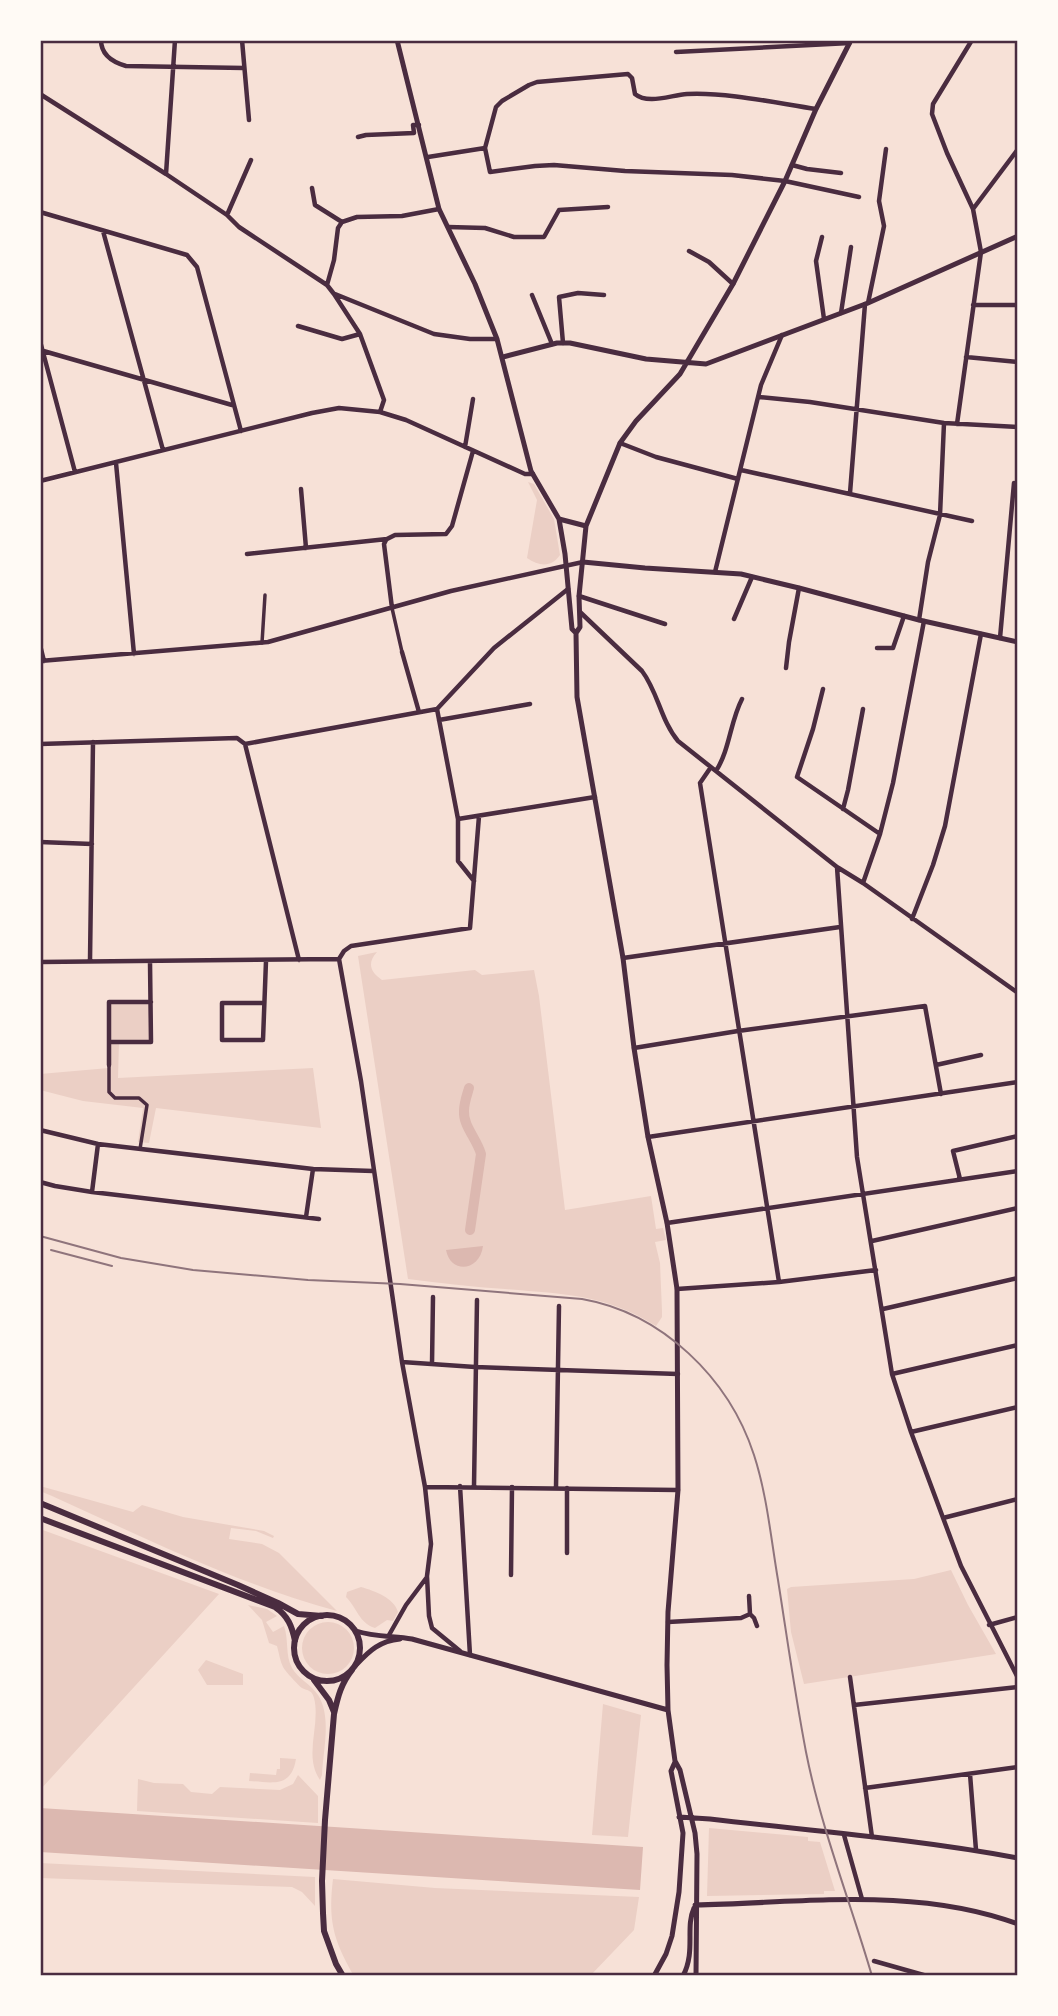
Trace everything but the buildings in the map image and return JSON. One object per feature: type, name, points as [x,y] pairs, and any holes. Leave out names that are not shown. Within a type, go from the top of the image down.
[{"type":"main road","points":[[40,1503],[239,1585],[298,1614],[332,1615],[343,1619],[356,1631],[360,1650],[354,1667],[339,1692],[334,1714],[322,1881],[324,1931],[343,1976]]},
{"type":"main road","points":[[40,1518],[275,1607],[289,1620],[293,1629],[294,1652],[298,1663],[329,1700],[334,1714]]},
{"type":"main road","points":[[295,1641],[304,1624],[322,1616]]},
{"type":"main road","points":[[313,1678],[331,1681],[339,1679],[354,1667]]},
{"type":"street","points":[[101,40],[105,55],[114,63],[125,66],[244,68]]},
{"type":"street","points":[[166,174],[175,40]]},
{"type":"street","points":[[242,40],[249,120]]},
{"type":"street","points":[[397,40],[439,209],[475,284],[497,339],[533,474],[559,519],[572,629],[576,634]]},
{"type":"street","points":[[957,424],[981,252],[973,209],[932,114],[933,104],[972,40]]},
{"type":"street","points":[[676,52],[850,41]]},
{"type":"street","points":[[696,1975],[697,1854],[692,1817],[680,1770],[675,1761],[668,1710],[668,1622],[678,1490],[677,1289],[667,1223],[648,1137],[624,958],[577,697],[576,634],[580,627],[579,596],[586,526],[620,443],[636,421],[680,374],[733,284],[785,181],[816,109],[850,41]]},
{"type":"street","points":[[816,109],[707,94],[646,99],[635,94],[632,78],[628,74],[537,82],[496,107],[485,148],[490,172],[554,165],[625,172],[732,175],[785,181],[859,197]]},
{"type":"street","points":[[40,94],[166,174],[227,215],[239,227],[327,285],[360,334],[384,400],[380,412]]},
{"type":"street","points":[[358,137],[414,133],[414,125],[419,125]]},
{"type":"street","points":[[428,157],[485,148]]},
{"type":"street","points":[[850,494],[866,303],[884,226],[879,201],[887,149]]},
{"type":"street","points":[[973,209],[1018,149]]},
{"type":"street","points":[[227,215],[251,160]]},
{"type":"street","points":[[792,165],[841,173]]},
{"type":"street","points":[[312,188],[315,205]]},
{"type":"street","points":[[309,206],[315,205],[342,222]]},
{"type":"street","points":[[447,227],[485,228],[514,237],[544,237],[559,210],[608,207]]},
{"type":"street","points":[[327,285],[334,260],[338,228],[342,222],[357,217],[402,216],[439,209]]},
{"type":"street","points":[[40,212],[187,254],[193,260],[241,431]]},
{"type":"street","points":[[103,230],[163,450]]},
{"type":"street","points":[[503,358],[563,343],[646,359],[706,364],[866,303],[1018,236]]},
{"type":"street","points":[[822,237],[816,261],[824,319]]},
{"type":"street","points":[[841,313],[851,247]]},
{"type":"street","points":[[689,251],[709,262],[733,284]]},
{"type":"street","points":[[563,343],[559,297],[578,293],[604,295]]},
{"type":"street","points":[[334,294],[434,334],[497,339]]},
{"type":"street","points":[[531,295],[552,344]]},
{"type":"street","points":[[973,305],[1018,305]]},
{"type":"street","points":[[298,326],[342,339],[360,334]]},
{"type":"street","points":[[715,572],[761,385],[782,335]]},
{"type":"street","points":[[40,341],[75,472]]},
{"type":"street","points":[[42,350],[233,405]]},
{"type":"street","points":[[966,357],[1018,362]]},
{"type":"street","points":[[759,397],[810,402],[944,423],[1018,427]]},
{"type":"street","points":[[465,447],[473,399]]},
{"type":"street","points":[[40,481],[339,408],[380,412],[406,420],[525,474],[533,474]]},
{"type":"street","points":[[863,883],[880,834],[893,783],[922,620],[928,562],[940,515],[944,423]]},
{"type":"street","points":[[620,443],[656,457],[738,479]]},
{"type":"street","points":[[247,554],[387,539],[395,535],[446,534],[473,451]]},
{"type":"street","points":[[116,463],[134,654]]},
{"type":"street","points":[[741,470],[972,521]]},
{"type":"street","points":[[1000,638],[1014,484]]},
{"type":"street","points":[[301,489],[306,548]]},
{"type":"street","points":[[559,519],[586,526]]},
{"type":"street","points":[[387,539],[384,544],[392,608],[419,712]]},
{"type":"street","points":[[40,645],[42,661],[262,643],[451,591],[583,562],[752,577],[1018,642]]},
{"type":"street","points":[[734,619],[752,577]]},
{"type":"street","points":[[786,668],[799,587]]},
{"type":"street","points":[[245,744],[437,709],[494,648],[568,589]]},
{"type":"street","points":[[262,643],[265,595]]},
{"type":"street","points":[[579,596],[664,624]]},
{"type":"street","points":[[580,612],[649,680],[678,741],[836,867],[863,883],[1018,993]]},
{"type":"street","points":[[877,649],[893,648],[904,616]]},
{"type":"street","points":[[912,919],[945,825],[981,634]]},
{"type":"street","points":[[823,689],[814,729],[797,777],[880,834]]},
{"type":"street","points":[[742,699],[730,729],[722,761],[700,783],[779,1282]]},
{"type":"street","points":[[439,720],[530,704]]},
{"type":"street","points":[[437,709],[458,819],[458,862],[474,881]]},
{"type":"street","points":[[843,808],[863,709]]},
{"type":"street","points":[[40,744],[237,738],[245,744],[299,960]]},
{"type":"street","points":[[90,961],[93,742]]},
{"type":"street","points":[[458,819],[596,797]]},
{"type":"street","points":[[460,1651],[432,1628],[429,1616],[428,1576],[431,1544],[425,1487],[402,1362],[361,1081],[339,959],[351,946],[470,928],[479,816]]},
{"type":"street","points":[[40,842],[92,844]]},
{"type":"street","points":[[836,867],[857,1157],[892,1374],[961,1566],[1018,1678]]},
{"type":"street","points":[[624,958],[840,927]]},
{"type":"street","points":[[40,962],[339,959]]},
{"type":"street","points":[[264,1003],[222,1003],[222,1040],[263,1040],[264,1003],[265,961]]},
{"type":"street","points":[[109,1042],[151,1042],[150,962]]},
{"type":"street","points":[[141,1149],[147,1105],[139,1098],[115,1098],[109,1092],[109,1002],[150,1002]]},
{"type":"street","points":[[634,1048],[925,1006],[941,1094]]},
{"type":"street","points":[[936,1065],[981,1055]]},
{"type":"street","points":[[648,1137],[1018,1082]]},
{"type":"street","points":[[40,1130],[98,1144],[313,1169],[373,1171]]},
{"type":"street","points":[[960,1180],[953,1151],[1018,1136]]},
{"type":"street","points":[[92,1192],[98,1144]]},
{"type":"street","points":[[306,1217],[313,1169]]},
{"type":"street","points":[[667,1223],[1018,1171]]},
{"type":"street","points":[[40,1182],[92,1192],[318,1219]]},
{"type":"street","points":[[872,1241],[1018,1208]]},
{"type":"street","points":[[677,1289],[779,1282],[876,1270]]},
{"type":"street","points":[[883,1309],[1018,1278]]},
{"type":"street","points":[[432,1364],[433,1297]]},
{"type":"street","points":[[474,1486],[477,1300]]},
{"type":"street","points":[[556,1487],[559,1306]]},
{"type":"street","points":[[892,1374],[1018,1345]]},
{"type":"street","points":[[402,1362],[678,1374]]},
{"type":"street","points":[[911,1432],[1018,1407]]},
{"type":"street","points":[[460,1486],[470,1655]]},
{"type":"street","points":[[425,1487],[678,1490]]},
{"type":"street","points":[[511,1575],[512,1487]]},
{"type":"street","points":[[567,1488],[567,1553]]},
{"type":"street","points":[[943,1518],[1018,1499]]},
{"type":"street","points":[[389,1635],[406,1605],[428,1576]]},
{"type":"street","points":[[749,1596],[750,1614],[757,1626]]},
{"type":"street","points":[[668,1622],[741,1618],[750,1614]]},
{"type":"street","points":[[989,1625],[1018,1617]]},
{"type":"street","points":[[356,1631],[370,1636],[389,1635],[412,1639],[460,1651],[668,1710]]},
{"type":"street","points":[[354,1667],[375,1646],[386,1641],[412,1639]]},
{"type":"street","points":[[850,1677],[872,1838]]},
{"type":"street","points":[[854,1705],[1018,1687]]},
{"type":"street","points":[[654,1976],[673,1936],[679,1892],[683,1833],[671,1771],[675,1761]]},
{"type":"street","points":[[865,1788],[1018,1767]]},
{"type":"street","points":[[970,1773],[976,1850]]},
{"type":"street","points":[[679,1817],[976,1850],[1018,1858]]},
{"type":"street","points":[[844,1835],[862,1899]]},
{"type":"street","points":[[695,1905],[862,1899],[907,1901],[978,1911],[1018,1924]]},
{"type":"street","points":[[683,1976],[690,1955],[691,1915],[695,1905]]},
{"type":"street","points":[[874,1961],[927,1976]]},
{"type":"shaded area","points":[[528,482],[534,484],[554,519],[560,555],[549,564],[536,563],[527,558],[537,500]]},
{"type":"shaded area","points":[[377,952],[371,967],[382,980],[475,970],[482,975],[534,970],[565,1210],[651,1196],[656,1229],[663,1228],[666,1240],[655,1242],[660,1263],[662,1311],[662,1317],[656,1326],[619,1307],[583,1297],[408,1279],[358,956]]},
{"type":"shaded area","points":[[109,1002],[151,1002],[151,1042],[119,1042],[118,1078],[313,1068],[321,1128],[156,1108],[149,1143],[138,1142],[143,1108],[83,1101],[40,1090],[40,1074],[109,1068]]},
{"type":"shaded area","points":[[483,1246],[477,1261],[465,1267],[453,1263],[446,1250]]},
{"type":"shaded area","points":[[40,1486],[133,1512],[142,1505],[183,1517],[264,1531],[274,1536],[273,1538],[256,1531],[231,1528],[229,1539],[262,1544],[279,1553],[337,1611],[227,1574],[40,1491]]},
{"type":"shaded area","points":[[40,1529],[219,1594],[40,1790]]},
{"type":"shaded area","points":[[951,1570],[996,1654],[804,1684],[791,1632],[787,1589],[914,1579]]},
{"type":"shaded area","points":[[361,1587],[378,1593],[396,1607],[398,1612],[393,1621],[387,1620],[375,1628],[362,1619],[346,1597],[347,1592]]},
{"type":"shaded area","points":[[248,1605],[267,1609],[277,1616],[266,1622],[273,1632],[284,1626],[292,1668],[315,1691],[322,1704],[326,1734],[320,1780],[315,1770],[312,1750],[316,1719],[313,1695],[300,1687],[284,1669],[277,1646],[269,1643],[262,1620]]},
{"type":"shaded area","points":[[328,1622],[338,1624],[346,1630],[352,1638],[352,1658],[346,1666],[338,1672],[328,1674],[318,1672],[310,1666],[304,1658],[302,1648],[304,1638],[310,1630],[318,1624]]},
{"type":"shaded area","points":[[206,1660],[243,1674],[243,1685],[207,1685],[198,1670]]},
{"type":"shaded area","points":[[603,1704],[641,1715],[628,1837],[592,1835]]},
{"type":"shaded area","points":[[280,1758],[296,1759],[290,1775],[285,1779],[279,1782],[249,1781],[250,1773],[276,1775],[277,1769],[280,1769]]},
{"type":"shaded area","points":[[298,1775],[318,1796],[318,1823],[137,1811],[138,1779],[154,1783],[183,1784],[191,1792],[212,1794],[220,1787],[280,1790],[293,1784]]},
{"type":"shaded area","points":[[40,1808],[643,1847],[640,1890],[40,1852]]},
{"type":"shaded area","points":[[709,1828],[808,1837],[808,1841],[820,1842],[835,1891],[824,1891],[824,1894],[707,1896]]},
{"type":"shaded area","points":[[40,1863],[315,1877],[315,1906],[302,1892],[292,1887],[40,1878]]},
{"type":"shaded area","points":[[333,1879],[435,1888],[639,1897],[634,1930],[590,1976],[354,1976],[341,1951],[334,1929],[331,1906]]},
{"type":"waterway","points":[[469,1088],[464,1117],[481,1154],[470,1230]]},
{"type":"tram line","points":[[40,1236],[121,1258],[193,1270],[582,1299],[639,1318],[689,1353],[710,1375],[728,1400],[754,1455],[768,1517],[812,1780],[872,1976]]},
{"type":"tram line","points":[[51,1250],[112,1266]]}]
